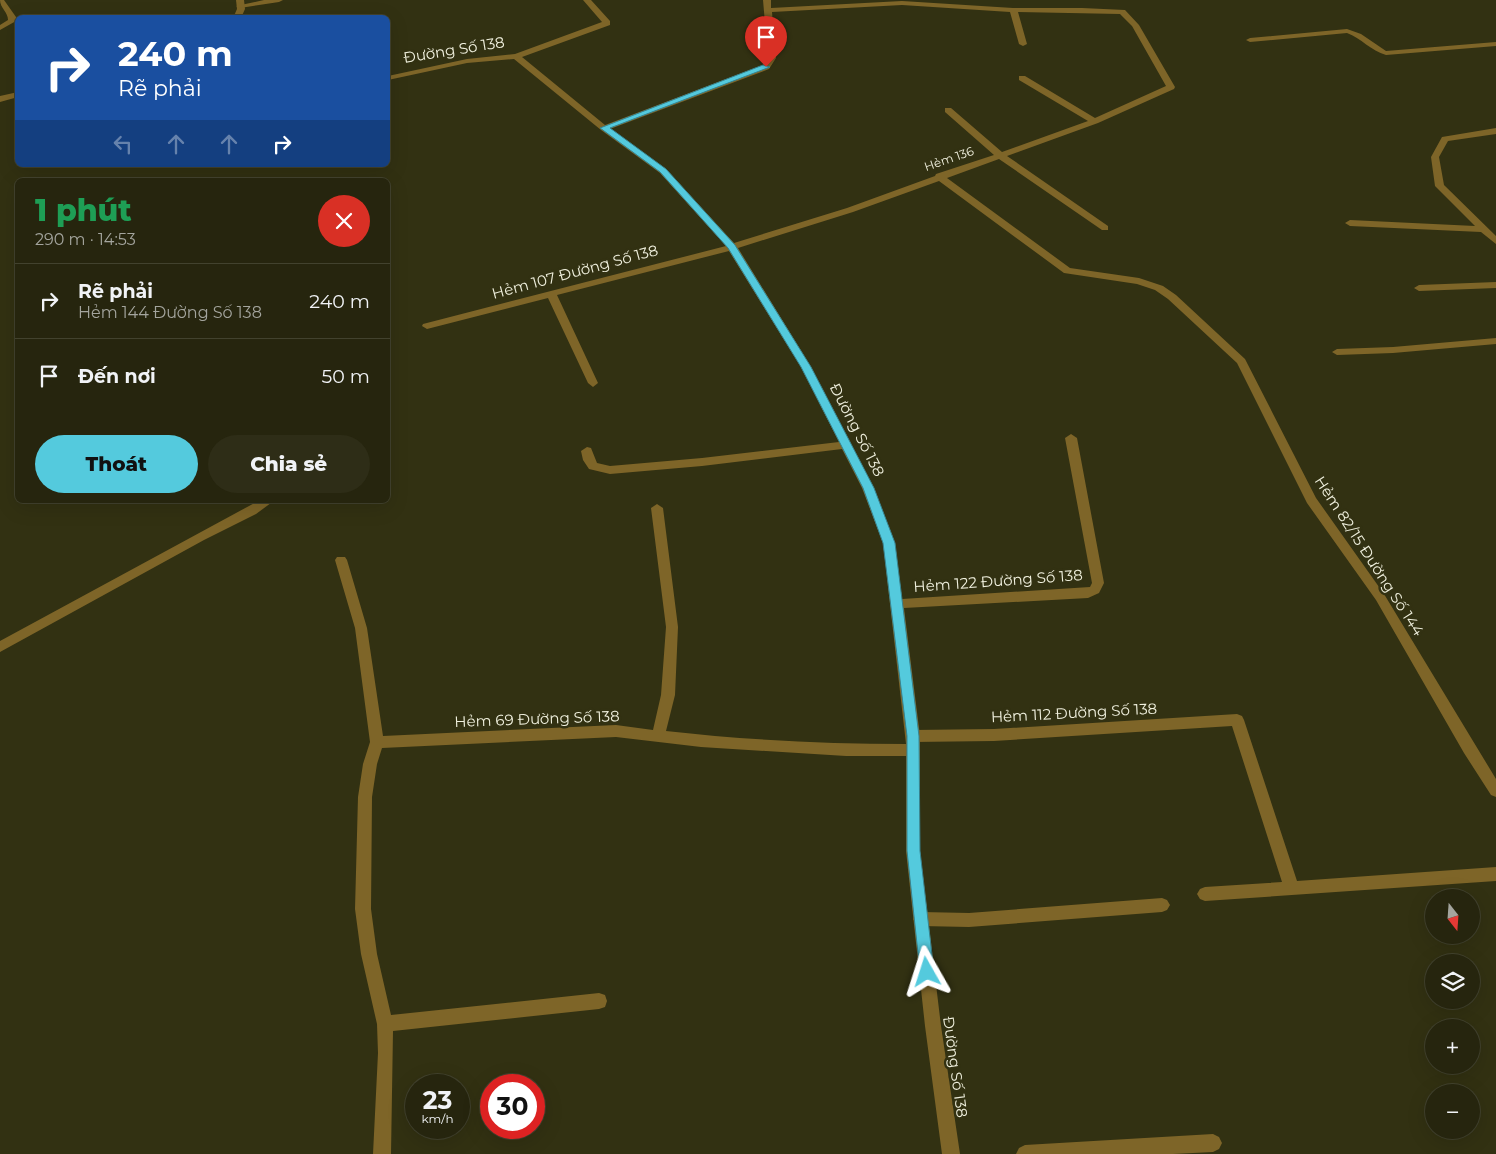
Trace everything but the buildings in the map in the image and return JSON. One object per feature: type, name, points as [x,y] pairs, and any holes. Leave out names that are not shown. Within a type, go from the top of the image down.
[{"type":"street","points":[[0,0],[12,17],[12,21],[0,28]]},
{"type":"street","points":[[240,3],[279,0]]},
{"type":"street","points":[[516,56],[607,23],[587,0]]},
{"type":"street","points":[[604,128],[766,67],[772,58],[767,0]]},
{"type":"street","points":[[1071,0],[1082,10]]},
{"type":"street","points":[[768,10],[902,3],[1013,10],[1082,10]]},
{"type":"street","points":[[1013,10],[1023,44]]},
{"type":"street","name":"Hẻm 136","points":[[732,247],[850,210],[1095,120],[1172,87],[1135,25],[1122,12],[1082,10]]},
{"type":"street","points":[[1250,40],[1347,32],[1358,35],[1376,49],[1386,53],[1496,44]]},
{"type":"street","name":"Đường Số 138","points":[[390,78],[466,61],[516,56],[604,128],[663,170],[732,247],[806,367],[868,488],[889,543],[913,743],[913,851],[932,1026],[951,1154]]},
{"type":"street","points":[[1022,78],[1095,120]]},
{"type":"street","points":[[0,99],[15,95]]},
{"type":"street","points":[[948,110],[1000,155],[1105,228]]},
{"type":"street","points":[[1496,132],[1445,139],[1435,157],[1440,186],[1496,241]]},
{"type":"street","name":"Hẻm 82/15 Đường Số 144","points":[[939,176],[1068,270],[1139,281],[1159,288],[1172,297],[1241,361],[1311,500],[1380,597],[1469,749],[1496,791]]},
{"type":"street","points":[[1350,223],[1482,228]]},
{"type":"street","name":"Hẻm 107 Đường Số 138","points":[[427,326],[732,247]]},
{"type":"street","points":[[1419,288],[1496,285]]},
{"type":"street","points":[[550,293],[593,383]]},
{"type":"street","points":[[1336,352],[1393,350],[1496,340]]},
{"type":"street","name":"Hẻm 122 Đường Số 138","points":[[896,604],[1088,593],[1096,590],[1098,583],[1071,438]]},
{"type":"street","points":[[587,451],[588,462],[592,466],[600,470],[610,470],[702,462],[846,444]]},
{"type":"street","points":[[0,647],[200,537],[252,512],[265,503]]},
{"type":"street","points":[[658,508],[672,628],[668,695],[658,736]]},
{"type":"street","points":[[341,560],[361,628],[378,742],[370,764],[365,797],[363,909],[369,954],[385,1024],[386,1053],[382,1154]]},
{"type":"street","name":"Hẻm 112 Đường Số 138","points":[[913,743],[994,735],[1237,720],[1292,889]]},
{"type":"street","name":"Hẻm 69 Đường Số 138","points":[[378,742],[616,731],[701,741],[837,749],[913,743]]},
{"type":"street","points":[[1205,894],[1496,874]]},
{"type":"street","points":[[921,919],[969,920],[1162,905]]},
{"type":"street","points":[[385,1024],[599,1001]]},
{"type":"street","points":[[1025,1154],[1213,1143]]},
{"type":"route","points":[[766,67],[604,128],[663,170],[692,205],[732,247],[806,367],[868,488],[889,543],[913,736],[913,851],[927,972]]}]
